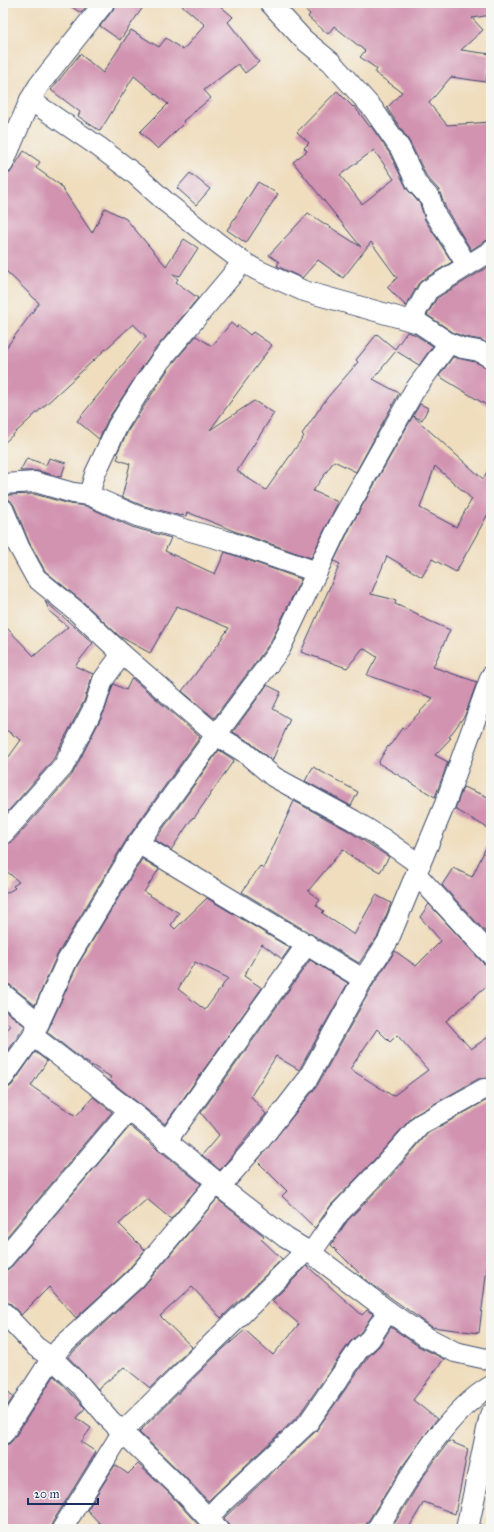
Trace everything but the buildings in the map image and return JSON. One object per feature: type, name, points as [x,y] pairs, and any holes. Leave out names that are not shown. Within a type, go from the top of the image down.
[{"type":"street","points":[[3,164],[30,100],[39,85],[104,3]]},
{"type":"street","points":[[270,3],[303,39],[331,62],[373,109],[400,148],[417,184],[430,198],[435,214],[467,265]]},
{"type":"street","points":[[30,100],[99,147],[136,175],[167,203],[243,262],[278,280],[304,291],[419,323],[449,343],[462,348],[479,351],[491,358]]},
{"type":"street","points":[[411,321],[428,290],[491,251]]},
{"type":"street","points":[[89,495],[95,474],[118,425],[144,384],[160,361],[243,262]]},
{"type":"street","points":[[3,1078],[36,1029],[67,962],[138,843],[280,650],[341,521],[414,391],[449,343]]},
{"type":"street","points":[[3,484],[35,482],[73,493],[89,495],[137,516],[230,542],[317,572]]},
{"type":"street","points":[[3,509],[19,547],[36,578],[75,610],[122,654],[216,735],[244,752],[274,776],[334,808],[382,838],[418,870],[491,955]]},
{"type":"street","points":[[3,834],[63,767],[95,706],[103,680],[122,654]]},
{"type":"street","points":[[3,1434],[60,1348],[135,1279],[218,1185],[259,1142],[307,1080],[363,979],[388,941],[445,804],[491,676]]},
{"type":"street","points":[[138,843],[363,979]]},
{"type":"street","points":[[166,1142],[307,944]]},
{"type":"street","points":[[3,994],[36,1029],[166,1142],[286,1238],[308,1252],[424,1336],[455,1352],[491,1360]]},
{"type":"street","points":[[62,1529],[123,1431],[308,1252],[339,1213],[421,1124],[484,1089],[491,1089]]},
{"type":"street","points":[[3,1259],[129,1110]]},
{"type":"street","points":[[3,1312],[36,1348],[52,1358],[81,1386],[110,1420],[176,1484],[213,1524],[224,1502],[308,1423],[359,1349],[370,1339],[388,1311]]},
{"type":"street","points":[[377,1529],[420,1462],[446,1425],[477,1394],[491,1386]]},
{"type":"street","points":[[467,1529],[491,1415]]}]
